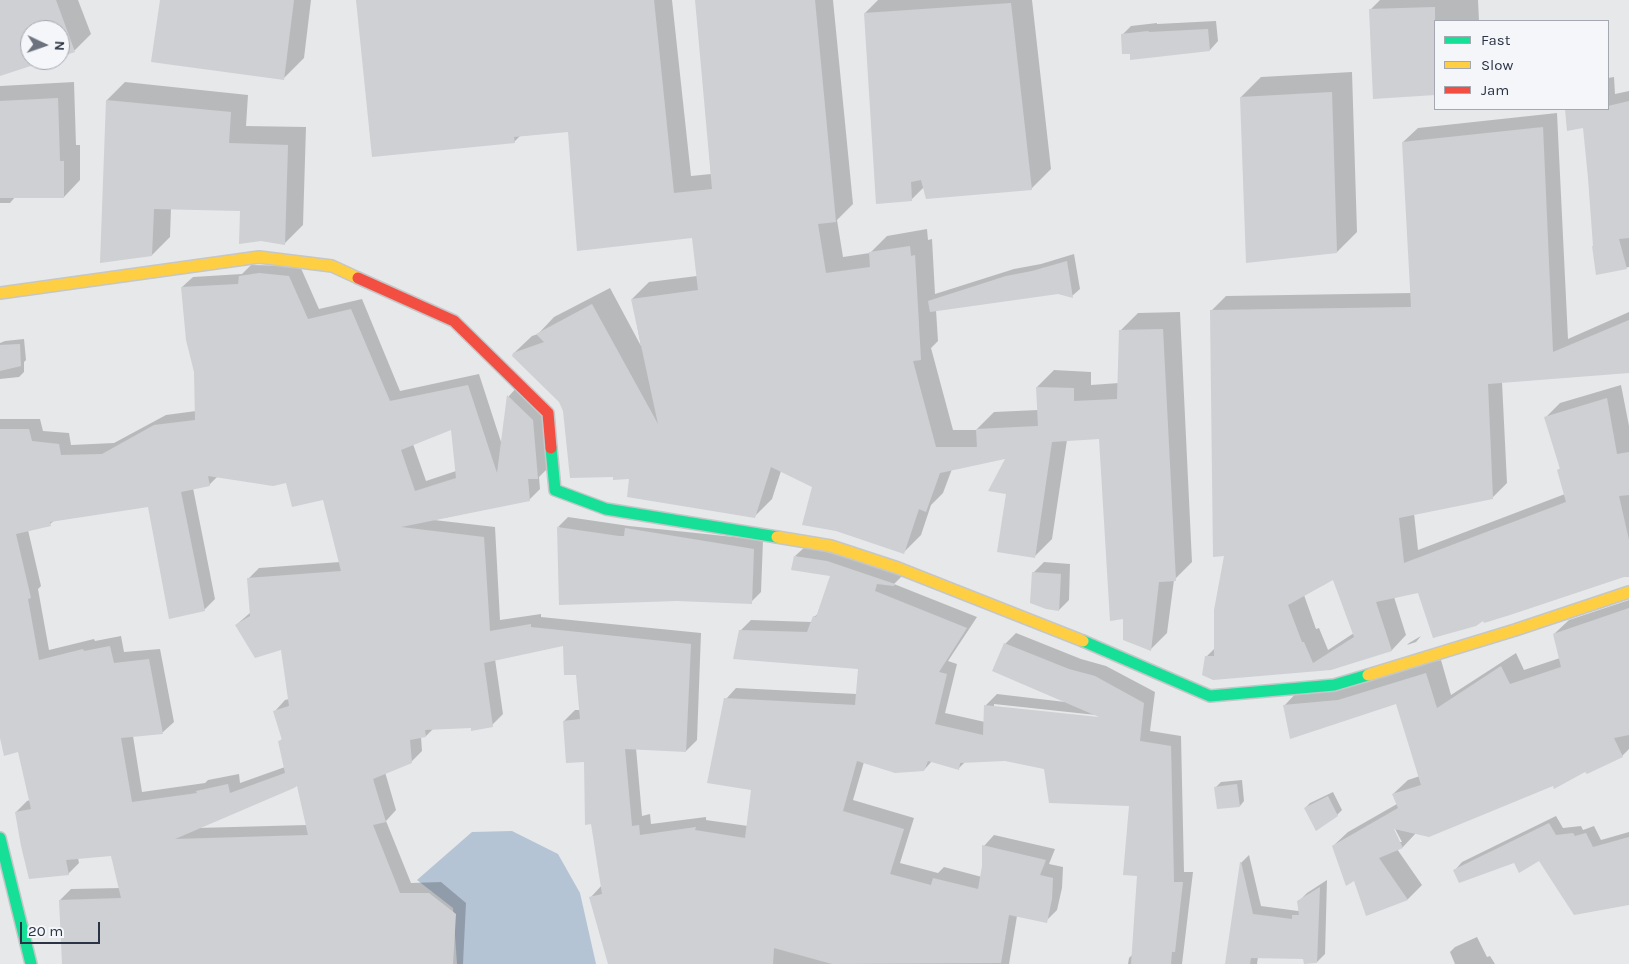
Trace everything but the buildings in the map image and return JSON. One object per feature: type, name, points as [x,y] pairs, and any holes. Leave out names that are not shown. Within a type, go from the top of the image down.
[{"type":"street","points":[[0,293],[259,256],[332,266],[454,321],[548,413],[555,490],[606,509],[832,546],[898,568],[1074,637],[1210,696],[1334,685],[1515,630],[1629,592]]},
{"type":"street","points":[[0,838],[32,964]]},
{"type":"water","points":[[512,831],[558,854],[580,893],[596,964],[457,964],[453,908],[417,880],[472,832]]},
{"type":"traffic: fast","points":[[551,448],[555,490],[606,509],[777,537]]},
{"type":"traffic: fast","points":[[1083,641],[1210,696],[1334,685],[1368,675]]},
{"type":"traffic: fast","points":[[0,838],[31,964]]},
{"type":"traffic: slow","points":[[0,293],[259,257],[332,266],[358,278]]},
{"type":"traffic: slow","points":[[777,537],[831,546],[898,568],[1083,641]]},
{"type":"traffic: slow","points":[[1368,675],[1515,630],[1629,592]]},
{"type":"traffic: jam","points":[[358,278],[454,321],[548,413],[551,448]]}]
